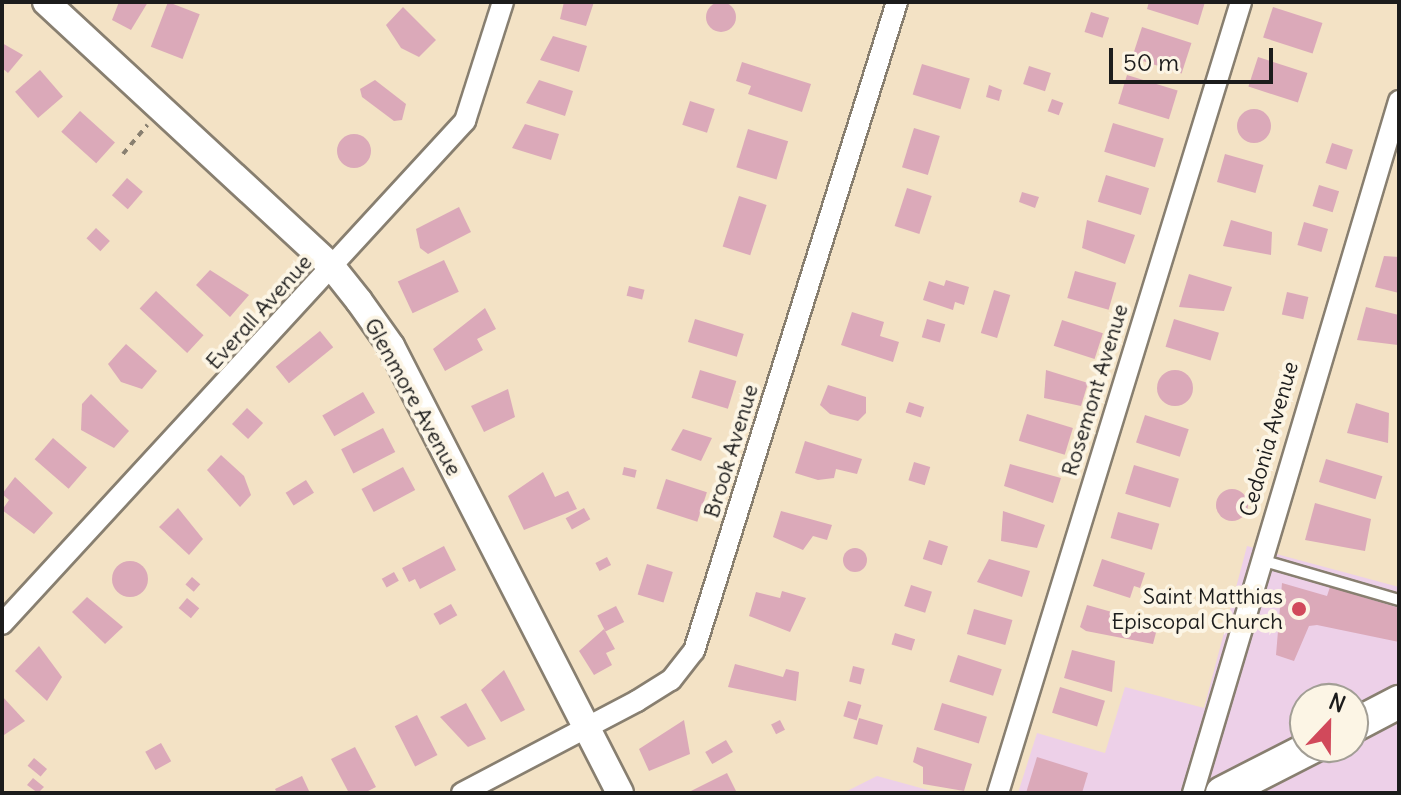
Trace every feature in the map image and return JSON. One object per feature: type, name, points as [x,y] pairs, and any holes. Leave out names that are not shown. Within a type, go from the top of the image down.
[{"type":"main road","points":[[1369,718],[1399,702]]},
{"type":"main road","points":[[1222,793],[1289,759]]},
{"type":"street","name":"Glenmore Avenue","points":[[46,2],[332,267],[391,346],[620,793]]},
{"type":"street","name":"Everall Avenue","points":[[2,624],[465,121],[503,2]]},
{"type":"street","name":"Brook Avenue","points":[[462,793],[588,729],[671,680],[694,651],[897,2]]},
{"type":"street","name":"Rosemont Avenue","points":[[998,793],[1241,2]]},
{"type":"street","name":"Cedonia Avenue","points":[[1193,793],[1399,101]]},
{"type":"lane","points":[[1260,560],[1399,600]]},
{"type":"path","points":[[123,154],[161,110]]},
{"type":"shaded area","points":[[1247,546],[1399,587],[1399,793],[1018,793],[1037,733],[1105,753],[1125,687],[1204,708]]},
{"type":"shaded area","points":[[877,776],[939,793],[843,793]]},
{"type":"building","points":[[119,2],[148,2],[131,30],[112,20]]},
{"type":"building","points":[[168,2],[200,14],[183,59],[151,47]]},
{"type":"building","points":[[564,2],[594,2],[586,26],[560,19]]},
{"type":"building","points":[[721,2],[732,6],[736,17],[732,28],[721,32],[710,28],[706,17],[710,6]]},
{"type":"building","points":[[1149,2],[1205,2],[1198,25],[1147,9]]},
{"type":"building","points":[[403,7],[436,40],[419,57],[401,48],[386,25]]},
{"type":"building","points":[[1273,7],[1322,23],[1313,54],[1263,37]]},
{"type":"building","points":[[1091,12],[1109,18],[1103,38],[1085,32]]},
{"type":"building","points":[[1142,27],[1191,43],[1182,74],[1132,57]]},
{"type":"building","points":[[553,36],[587,46],[579,72],[540,60]]},
{"type":"building","points":[[2,43],[23,55],[8,73],[2,68]]},
{"type":"building","points":[[1258,57],[1307,73],[1298,103],[1248,86]]},
{"type":"building","points":[[742,62],[811,84],[802,112],[748,94],[751,86],[736,81]]},
{"type":"building","points":[[922,64],[970,79],[960,109],[913,95]]},
{"type":"building","points":[[1029,66],[1051,73],[1045,91],[1023,84]]},
{"type":"building","points":[[40,70],[63,96],[38,118],[15,92]]},
{"type":"building","points":[[1127,75],[1178,90],[1169,119],[1118,104]]},
{"type":"building","points":[[375,80],[406,104],[402,120],[394,121],[362,97],[360,89]]},
{"type":"building","points":[[539,80],[573,91],[565,116],[526,103]]},
{"type":"building","points":[[989,85],[1002,90],[999,101],[986,97]]},
{"type":"building","points":[[1052,99],[1063,103],[1059,115],[1048,111]]},
{"type":"building","points":[[690,101],[715,109],[707,133],[682,125]]},
{"type":"building","points":[[1254,109],[1266,114],[1271,126],[1266,138],[1254,143],[1242,138],[1237,126],[1242,114]]},
{"type":"building","points":[[80,111],[115,142],[96,163],[61,132]]},
{"type":"building","points":[[1113,123],[1164,138],[1155,167],[1104,152]]},
{"type":"building","points":[[525,124],[559,134],[551,160],[512,148]]},
{"type":"building","points":[[914,128],[940,136],[928,175],[902,167]]},
{"type":"building","points":[[748,129],[788,141],[776,180],[736,167]]},
{"type":"building","points":[[354,134],[366,139],[371,151],[366,163],[354,168],[342,163],[337,151],[342,139]]},
{"type":"building","points":[[1332,143],[1353,150],[1346,170],[1326,163]]},
{"type":"building","points":[[1225,154],[1263,165],[1255,193],[1217,182]]},
{"type":"building","points":[[1106,175],[1149,188],[1141,215],[1098,202]]},
{"type":"building","points":[[127,178],[143,192],[128,209],[112,195]]},
{"type":"building","points":[[1319,185],[1339,191],[1333,212],[1313,206]]},
{"type":"building","points":[[907,188],[932,196],[919,234],[895,226]]},
{"type":"building","points":[[1022,192],[1039,197],[1035,208],[1019,202]]},
{"type":"building","points":[[739,196],[767,205],[750,255],[723,246]]},
{"type":"building","points":[[459,207],[471,232],[428,254],[420,248],[416,229]]},
{"type":"building","points":[[1087,220],[1135,235],[1125,264],[1082,248]]},
{"type":"building","points":[[1231,220],[1272,232],[1271,255],[1223,246]]},
{"type":"building","points":[[1304,222],[1328,229],[1321,252],[1297,245]]},
{"type":"building","points":[[96,228],[110,241],[100,251],[86,238]]},
{"type":"building","points":[[1384,256],[1399,257],[1399,293],[1375,287]]},
{"type":"building","points":[[444,260],[459,292],[413,313],[398,282]]},
{"type":"building","points":[[210,270],[249,295],[230,317],[196,285]]},
{"type":"building","points":[[1075,271],[1116,283],[1109,310],[1067,298]]},
{"type":"building","points":[[1189,274],[1232,287],[1224,311],[1179,307]]},
{"type":"building","points":[[946,280],[969,287],[964,305],[955,302],[953,310],[923,300],[929,281],[944,286]]},
{"type":"building","points":[[629,286],[645,290],[642,300],[627,296]]},
{"type":"building","points":[[994,290],[1010,295],[997,338],[981,333]]},
{"type":"building","points":[[156,291],[204,335],[187,353],[140,309]]},
{"type":"building","points":[[1287,292],[1308,297],[1303,319],[1282,314]]},
{"type":"building","points":[[1366,307],[1399,315],[1398,345],[1357,340]]},
{"type":"building","points":[[485,308],[496,329],[477,339],[483,350],[445,371],[433,349]]},
{"type":"building","points":[[852,312],[884,322],[880,336],[899,342],[893,362],[841,345]]},
{"type":"building","points":[[695,319],[744,334],[737,357],[688,342]]},
{"type":"building","points":[[927,319],[945,324],[940,343],[922,337]]},
{"type":"building","points":[[1174,319],[1219,333],[1210,360],[1166,347]]},
{"type":"building","points":[[1062,320],[1103,333],[1095,359],[1054,346]]},
{"type":"building","points":[[320,331],[333,347],[289,383],[276,367]]},
{"type":"building","points":[[126,344],[157,371],[142,389],[121,382],[108,364]]},
{"type":"building","points":[[700,370],[736,381],[728,409],[692,398]]},
{"type":"building","points":[[1046,370],[1088,383],[1081,406],[1044,398]]},
{"type":"building","points":[[1175,370],[1188,375],[1193,388],[1188,401],[1175,406],[1162,401],[1157,388],[1162,375]]},
{"type":"building","points":[[828,385],[866,397],[866,413],[858,421],[830,414],[820,405]]},
{"type":"building","points":[[508,389],[515,417],[484,432],[471,406]]},
{"type":"building","points":[[363,392],[375,413],[334,436],[322,416]]},
{"type":"building","points":[[91,394],[129,431],[114,448],[81,430],[82,404]]},
{"type":"building","points":[[909,402],[924,407],[921,417],[906,412]]},
{"type":"building","points":[[1356,403],[1389,413],[1388,443],[1347,433]]},
{"type":"building","points":[[247,408],[263,423],[248,439],[232,424]]},
{"type":"building","points":[[1027,414],[1073,428],[1065,455],[1019,441]]},
{"type":"building","points":[[1145,415],[1189,429],[1180,457],[1136,443]]},
{"type":"building","points":[[383,428],[395,452],[353,473],[341,449]]},
{"type":"building","points":[[683,429],[712,438],[701,461],[671,450]]},
{"type":"building","points":[[53,438],[87,468],[69,489],[35,459]]},
{"type":"building","points":[[805,441],[862,459],[857,474],[836,469],[834,478],[818,480],[795,473]]},
{"type":"building","points":[[221,455],[244,476],[251,495],[240,507],[207,470]]},
{"type":"building","points":[[1326,459],[1382,476],[1375,499],[1319,482]]},
{"type":"building","points":[[914,462],[930,467],[925,485],[908,480]]},
{"type":"building","points":[[1010,464],[1061,478],[1053,503],[1004,486]]},
{"type":"building","points":[[1134,465],[1179,479],[1170,507],[1125,494]]},
{"type":"building","points":[[403,467],[415,490],[374,512],[362,489]]},
{"type":"building","points":[[624,467],[637,470],[635,478],[622,475]]},
{"type":"building","points":[[543,472],[555,497],[568,491],[577,509],[524,530],[508,496]]},
{"type":"building","points":[[15,477],[53,513],[34,534],[2,510],[9,500],[2,494]]},
{"type":"building","points":[[666,479],[707,492],[697,522],[656,508]]},
{"type":"building","points":[[306,480],[314,493],[294,505],[286,493]]},
{"type":"building","points":[[1232,489],[1243,494],[1248,505],[1243,516],[1232,521],[1221,516],[1216,505],[1221,494]]},
{"type":"building","points":[[1315,503],[1371,519],[1365,551],[1305,540]]},
{"type":"building","points":[[178,508],[203,539],[189,555],[159,527]]},
{"type":"building","points":[[584,508],[590,519],[572,530],[566,518]]},
{"type":"building","points":[[781,511],[832,525],[827,540],[813,536],[803,550],[773,537]]},
{"type":"building","points":[[1003,511],[1045,525],[1037,548],[1001,541]]},
{"type":"building","points":[[1118,512],[1159,524],[1152,550],[1111,538]]},
{"type":"building","points":[[929,540],[948,546],[942,565],[923,559]]},
{"type":"building","points":[[444,546],[456,570],[420,589],[415,579],[409,582],[402,568]]},
{"type":"building","points":[[855,548],[866,555],[867,560],[860,571],[855,572],[844,565],[843,560],[850,549]]},
{"type":"building","points":[[607,557],[611,565],[600,571],[595,563]]},
{"type":"building","points":[[989,559],[1030,571],[1022,597],[977,582]]},
{"type":"building","points":[[1102,559],[1145,573],[1140,588],[1134,586],[1130,598],[1093,586]]},
{"type":"building","points":[[130,561],[142,567],[148,579],[142,591],[130,597],[118,591],[112,579],[118,567]]},
{"type":"building","points":[[647,564],[673,572],[663,602],[638,595]]},
{"type":"building","points":[[394,572],[399,581],[387,588],[382,579]]},
{"type":"building","points":[[192,577],[200,584],[194,592],[185,585]]},
{"type":"building","points":[[1282,583],[1327,596],[1330,587],[1399,608],[1399,642],[1317,625],[1309,626],[1294,661],[1276,655]]},
{"type":"building","points":[[911,585],[932,592],[925,613],[904,606]]},
{"type":"building","points":[[782,591],[806,598],[790,632],[749,616],[756,592],[780,598]]},
{"type":"building","points":[[87,597],[123,627],[105,644],[72,612]]},
{"type":"building","points":[[187,598],[199,608],[191,618],[179,608]]},
{"type":"building","points":[[451,604],[457,615],[440,625],[434,614]]},
{"type":"building","points":[[1087,605],[1158,625],[1153,644],[1086,631],[1080,627]]},
{"type":"building","points":[[616,606],[624,622],[605,632],[597,616]]},
{"type":"building","points":[[974,609],[1012,620],[1005,645],[967,634]]},
{"type":"building","points":[[604,629],[615,649],[606,653],[612,665],[594,675],[579,651]]},
{"type":"building","points":[[895,633],[915,639],[912,651],[891,644]]},
{"type":"building","points":[[39,646],[62,677],[47,701],[15,671]]},
{"type":"building","points":[[1072,650],[1115,661],[1112,692],[1064,678]]},
{"type":"building","points":[[958,655],[1002,669],[993,696],[949,682]]},
{"type":"building","points":[[735,664],[783,677],[786,669],[799,672],[796,701],[728,687]]},
{"type":"building","points":[[853,666],[865,669],[861,684],[849,682]]},
{"type":"building","points":[[504,670],[525,710],[501,722],[481,690]]},
{"type":"building","points":[[1060,687],[1105,701],[1097,727],[1052,713]]},
{"type":"building","points":[[2,696],[25,721],[4,735],[2,733]]},
{"type":"building","points":[[848,701],[861,705],[857,720],[843,716]]},
{"type":"building","points":[[466,703],[486,739],[468,747],[440,717]]},
{"type":"building","points":[[942,703],[987,717],[979,744],[934,730]]},
{"type":"building","points":[[417,715],[437,755],[415,766],[395,726]]},
{"type":"building","points":[[859,718],[883,725],[877,745],[853,738]]},
{"type":"building","points":[[684,720],[690,754],[649,771],[639,749]]},
{"type":"building","points":[[780,720],[785,730],[776,734],[771,725]]},
{"type":"building","points":[[726,740],[733,752],[712,764],[705,752]]},
{"type":"building","points":[[161,743],[171,761],[155,770],[145,752]]},
{"type":"building","points":[[355,747],[376,787],[364,793],[349,793],[331,759]]},
{"type":"building","points":[[917,747],[972,764],[964,791],[923,784],[923,767],[913,762]]},
{"type":"building","points":[[1037,757],[1088,773],[1082,793],[1026,793]]},
{"type":"building","points":[[34,758],[47,769],[41,777],[28,766]]},
{"type":"building","points":[[727,773],[737,793],[687,793]]},
{"type":"building","points":[[302,776],[310,793],[277,793],[275,789]]},
{"type":"building","points":[[33,778],[44,787],[38,793],[27,785]]},
{"type":"place","name":"Saint Matthias Episcopal Church","points":[[1299,609]]}]
